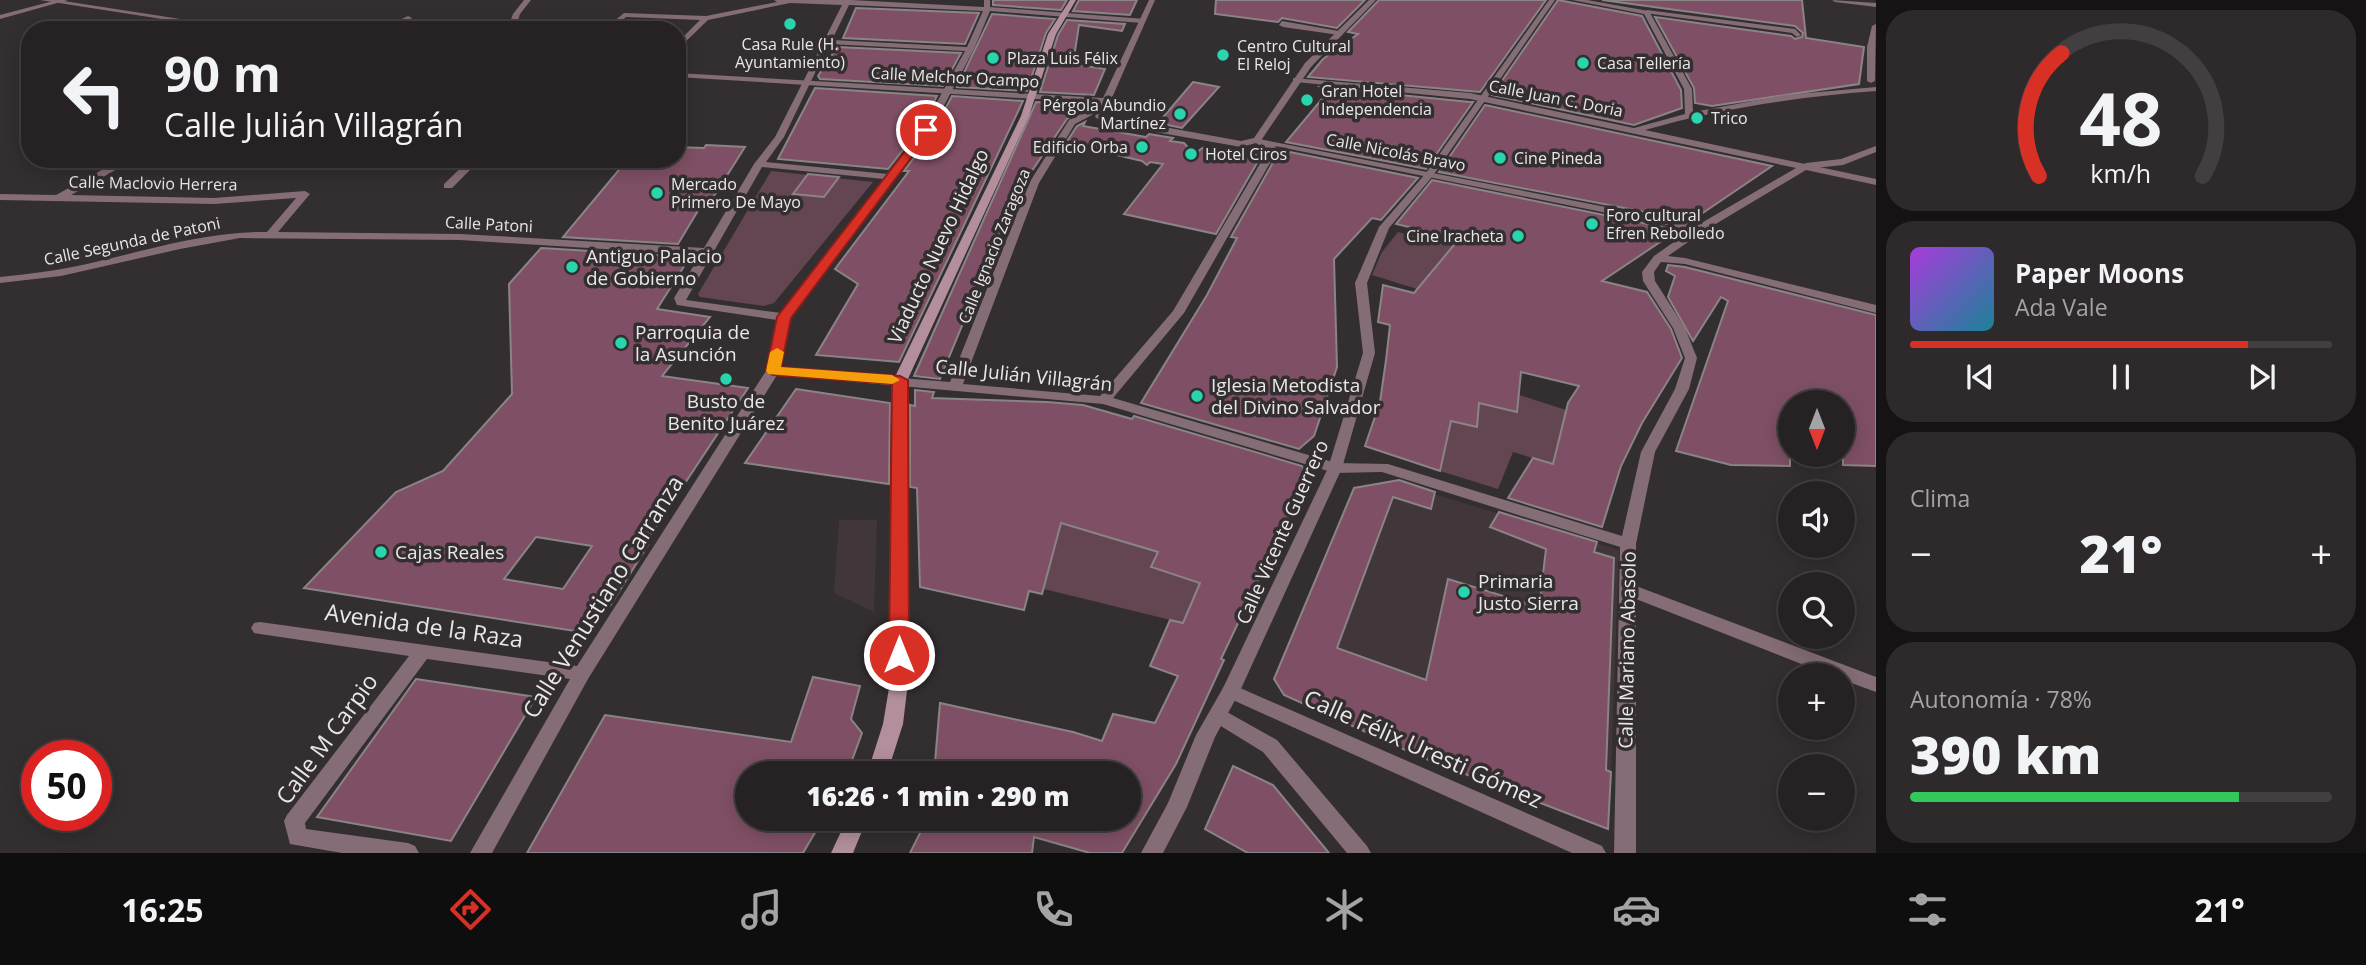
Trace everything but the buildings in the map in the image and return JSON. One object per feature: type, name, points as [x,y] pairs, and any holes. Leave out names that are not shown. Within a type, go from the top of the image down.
[{"type":"main road","name":"Viaducto Nuevo Hidalgo","points":[[881,761],[893,724],[899,682],[900,380],[1025,116],[1052,34],[1073,0]]},
{"type":"main road","points":[[842,853],[852,831]]},
{"type":"street","points":[[43,0],[186,21]]},
{"type":"street","points":[[0,17],[65,0]]},
{"type":"street","points":[[514,21],[528,0]]},
{"type":"street","points":[[732,13],[747,0]]},
{"type":"street","points":[[777,0],[987,5],[1142,21]]},
{"type":"street","points":[[1105,103],[1152,0]]},
{"type":"street","points":[[1104,400],[1178,313],[1273,149],[1257,140],[1296,80],[1373,0]]},
{"type":"street","name":"Calle Vicente Guerrero","points":[[1152,853],[1177,807],[1217,715],[1231,691],[1335,468],[1370,353],[1360,282],[1384,227],[1429,175],[1484,101],[1552,0]]},
{"type":"street","points":[[1575,0],[1795,31],[1797,35]]},
{"type":"street","points":[[1835,0],[1876,5]]},
{"type":"street","points":[[617,21],[624,15],[706,18],[796,1]]},
{"type":"street","points":[[784,317],[681,302],[680,298],[759,164],[779,137],[847,2]]},
{"type":"street","points":[[773,371],[784,317],[926,130],[950,90],[987,5]]},
{"type":"street","points":[[1647,12],[1688,89],[1689,113]]},
{"type":"street","points":[[402,21],[412,17]]},
{"type":"street","points":[[686,39],[706,18]]},
{"type":"street","points":[[1284,23],[1283,25],[1339,33]]},
{"type":"street","points":[[1636,130],[1689,113],[1874,85],[1871,47],[1876,26]]},
{"type":"street","points":[[829,42],[970,49]]},
{"type":"street","name":"Calle Melchor Ocampo","points":[[686,75],[1031,95],[1105,103]]},
{"type":"street","name":"Calle Juan C. Doria","points":[[1296,80],[1470,96],[1876,182]]},
{"type":"street","name":"Calle Nicolás Bravo","points":[[1105,103],[1099,117],[1107,121],[1241,144],[1257,140],[1700,229]]},
{"type":"street","name":"Calle Ignacio Zaragoza","points":[[955,386],[1034,183],[1072,122],[1105,103]]},
{"type":"street","points":[[1658,258],[1700,229],[1806,166],[1843,162],[1876,149]]},
{"type":"street","points":[[759,164],[891,177]]},
{"type":"street","points":[[60,197],[113,168]]},
{"type":"street","points":[[448,186],[465,168]]},
{"type":"street","name":"Calle Maclovio Herrera","points":[[0,197],[214,201],[305,194],[270,235]]},
{"type":"street","name":"Calle Patoni","points":[[270,235],[460,237],[707,252]]},
{"type":"street","name":"Calle Segunda de Patoni","points":[[0,281],[57,274],[207,239],[270,235]]},
{"type":"street","points":[[1658,258],[1685,261],[1876,309]]},
{"type":"street","name":"Calle Mariano Abasolo","points":[[1625,853],[1628,544],[1648,452],[1682,388],[1691,358],[1679,328],[1649,281],[1648,272],[1658,258]]},
{"type":"street","name":"Calle Julián Villagrán","points":[[773,371],[900,380],[1104,400],[1335,468],[1383,467],[1628,544]]},
{"type":"street","name":"Calle Venustiano Carranza","points":[[481,853],[582,674],[773,371]]},
{"type":"street","points":[[1628,589],[1876,685]]},
{"type":"street","name":"Avenida de la Raza","points":[[260,628],[582,674]]},
{"type":"street","name":"Calle M Carpio","points":[[408,853],[297,836],[294,821],[423,651]]},
{"type":"street","name":"Calle Félix Uresti Gómez","points":[[1231,691],[1595,853]]},
{"type":"street","points":[[1217,715],[1270,746],[1360,853]]},
{"type":"shaded area","points":[[771,171],[873,182],[774,303],[764,306],[700,297],[698,294]]},
{"type":"shaded area","points":[[1398,232],[1453,246],[1417,289],[1372,275],[1382,252]]},
{"type":"shaded area","points":[[1519,395],[1566,410],[1574,471],[1513,452],[1498,489],[1440,471],[1451,421],[1477,426],[1479,403],[1517,412]]},
{"type":"shaded area","name":"Primaria Justo Sierra","points":[[1391,481],[1619,550],[1611,772],[1406,697],[1411,674],[1295,633],[1354,488]]},
{"type":"shaded area","points":[[839,520],[877,520],[874,612],[834,593]]},
{"type":"shaded area","points":[[1061,523],[1158,552],[1152,568],[1200,583],[1183,623],[1044,589]]},
{"type":"slow traffic","points":[[777,352],[773,371],[892,380]]},
{"type":"place","name":"Casa Rule (H. Ayuntamiento)","points":[[790,24]]},
{"type":"place","name":"Centro Cultural El Reloj","points":[[1223,55]]},
{"type":"place","name":"Plaza Luis Félix","points":[[993,58]]},
{"type":"place","name":"Casa Tellería","points":[[1583,63]]},
{"type":"place","name":"Gran Hotel Independencia","points":[[1307,100]]},
{"type":"place","name":"Pérgola Abundio Martínez","points":[[1180,114]]},
{"type":"place","name":"Trico","points":[[1697,118]]},
{"type":"place","name":"Edificio Orba","points":[[1142,147]]},
{"type":"place","name":"Hotel Ciros","points":[[1191,154]]},
{"type":"place","name":"Cine Pineda","points":[[1500,158]]},
{"type":"place","name":"Mercado Primero De Mayo","points":[[657,193]]},
{"type":"place","name":"Foro cultural Efren Rebolledo","points":[[1592,224]]},
{"type":"place","name":"Cine Iracheta","points":[[1518,236]]},
{"type":"place","name":"Antiguo Palacio de Gobierno","points":[[572,267]]},
{"type":"place","name":"Parroquia de la Asunción","points":[[621,343]]},
{"type":"place","name":"Busto de Benito Juárez","points":[[726,379]]},
{"type":"place","name":"Iglesia Metodista del Divino Salvador","points":[[1197,396]]},
{"type":"place","name":"Cajas Reales","points":[[381,552]]},
{"type":"place","name":"Primaria Justo Sierra","points":[[1464,592]]},
{"type":"route","points":[[899,655],[897,468],[900,380],[773,371],[784,317],[926,130]]}]
